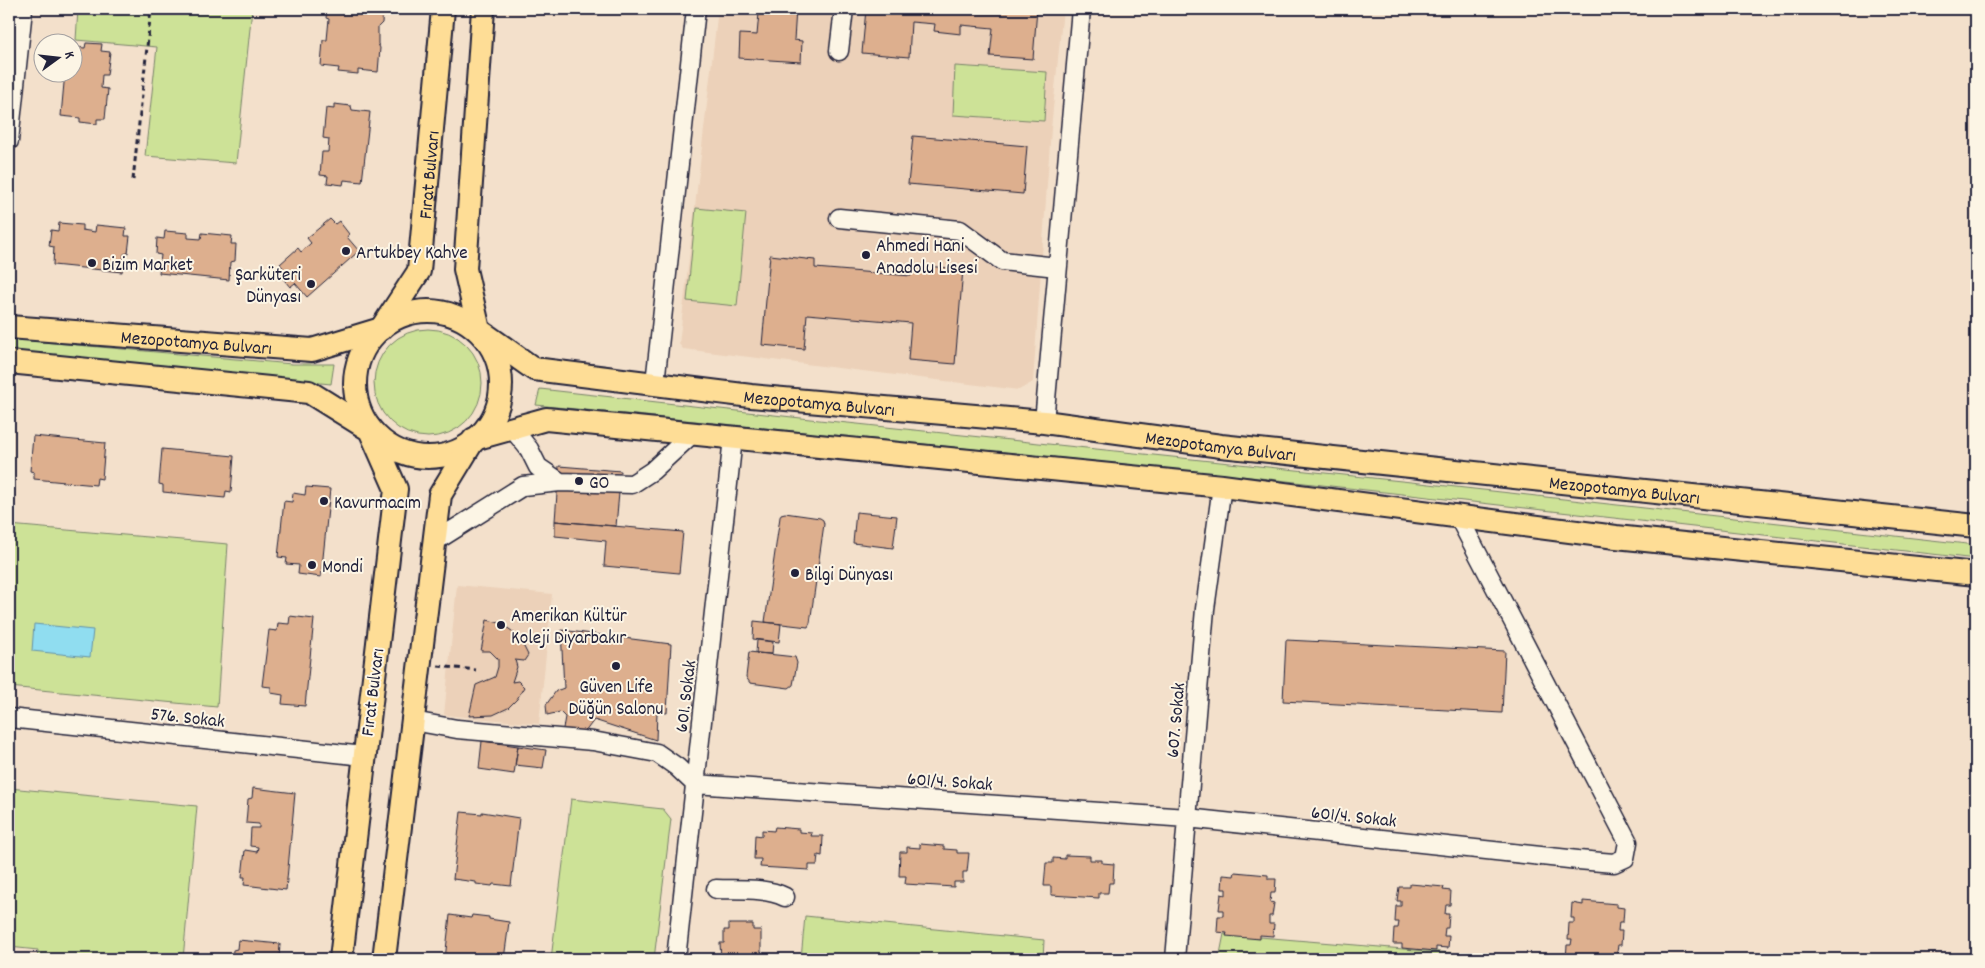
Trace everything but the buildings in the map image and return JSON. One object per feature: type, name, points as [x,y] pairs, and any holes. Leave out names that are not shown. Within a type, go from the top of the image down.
[{"type":"main road","name":"Fırat Bulvarı","points":[[381,329],[419,271],[443,9]]},
{"type":"main road","points":[[384,959],[440,495],[474,439],[490,422],[499,399],[500,375],[493,352],[479,330],[465,269],[483,9]]},
{"type":"main road","points":[[479,330],[461,320],[440,312],[419,312],[398,317],[381,329],[365,347],[356,368],[355,390],[360,412],[370,430],[389,447],[410,456],[433,458],[455,452],[474,439],[546,419],[1222,486],[1616,537],[1976,574]]},
{"type":"main road","name":"Mezopotamya Bulvarı","points":[[9,327],[312,350],[381,329]]},
{"type":"main road","name":"Mezopotamya Bulvarı","points":[[479,330],[534,369],[751,396],[1044,422],[1221,446],[1976,526]]},
{"type":"main road","name":"Mezopotamya Bulvarı","points":[[9,362],[308,392],[370,430]]},
{"type":"main road","name":"Fırat Bulvarı","points":[[341,959],[396,489],[370,430]]},
{"type":"street","points":[[9,141],[23,9]]},
{"type":"street","points":[[655,383],[696,9]]},
{"type":"street","points":[[839,51],[844,9]]},
{"type":"street","points":[[1044,422],[1081,9]]},
{"type":"street","points":[[839,218],[960,230],[1002,261],[1057,267]]},
{"type":"street","points":[[512,428],[530,449],[538,467],[560,482]]},
{"type":"street","points":[[434,542],[523,486],[560,482],[632,484],[652,472],[692,434]]},
{"type":"street","name":"601. Sokak","points":[[676,959],[733,438]]},
{"type":"street","name":"607. Sokak","points":[[1175,959],[1205,609],[1222,486]]},
{"type":"street","name":"601/4. Sokak","points":[[695,784],[1187,818],[1614,863],[1625,858],[1628,842],[1458,516]]},
{"type":"street","name":"576. Sokak","points":[[9,718],[364,756]]},
{"type":"street","points":[[413,721],[457,730],[593,741],[657,753],[677,767],[695,784]]},
{"type":"street","points":[[716,889],[763,891],[785,897]]},
{"type":"path","points":[[133,180],[151,9]]},
{"type":"path","points":[[420,664],[476,670]]},
{"type":"shaded area","name":"Ahmedi Hani Anadolu Lisesi","points":[[718,9],[1063,9],[1051,129],[1033,382],[1019,390],[683,349],[679,344]]},
{"type":"shaded area","name":"Amerikan Kültür Koleji Diyarbakır","points":[[457,585],[552,594],[539,724],[444,715]]},
{"type":"green space","points":[[78,9],[252,9],[236,163],[145,156],[157,47],[82,41],[82,32],[77,32]]},
{"type":"green space","points":[[955,66],[1047,72],[1044,121],[953,115]]},
{"type":"green space","points":[[696,208],[746,213],[737,306],[687,301]]},
{"type":"green space","points":[[428,329],[449,333],[466,345],[478,362],[482,383],[478,404],[466,421],[449,433],[428,437],[407,433],[390,421],[378,404],[374,383],[378,362],[390,345],[407,333]]},
{"type":"green space","points":[[9,339],[292,364],[334,364],[331,384],[9,353]]},
{"type":"green space","points":[[540,389],[1411,482],[1976,545],[1976,559],[1260,478],[536,405]]},
{"type":"green space","points":[[9,525],[228,544],[217,707],[9,687]]},
{"type":"green space","points":[[9,788],[197,806],[183,959],[37,959],[38,950],[9,947]]},
{"type":"green space","points":[[571,799],[663,809],[671,819],[654,959],[551,959]]},
{"type":"green space","points":[[805,916],[1044,940],[1043,959],[801,959]]},
{"type":"green space","points":[[1224,934],[1523,959],[1219,959]]},
{"type":"water","points":[[34,624],[93,630],[90,657],[32,651]]},
{"type":"place","name":"Artukbey Kahve","points":[[346,251]]},
{"type":"place","name":"Ahmedi Hani Anadolu Lisesi","points":[[866,255]]},
{"type":"place","name":"Bizim Market","points":[[92,263]]},
{"type":"place","name":"Şarküteri Dünyası","points":[[311,284]]},
{"type":"place","name":"GO","points":[[579,481]]},
{"type":"place","name":"Kavurmacım","points":[[324,501]]},
{"type":"place","name":"Mondi","points":[[312,565]]},
{"type":"place","name":"Bilgi Dünyası","points":[[795,573]]},
{"type":"place","name":"Amerikan Kültür Koleji Diyarbakır","points":[[501,625]]},
{"type":"place","name":"Güven Life Düğün Salonu","points":[[616,666]]}]
